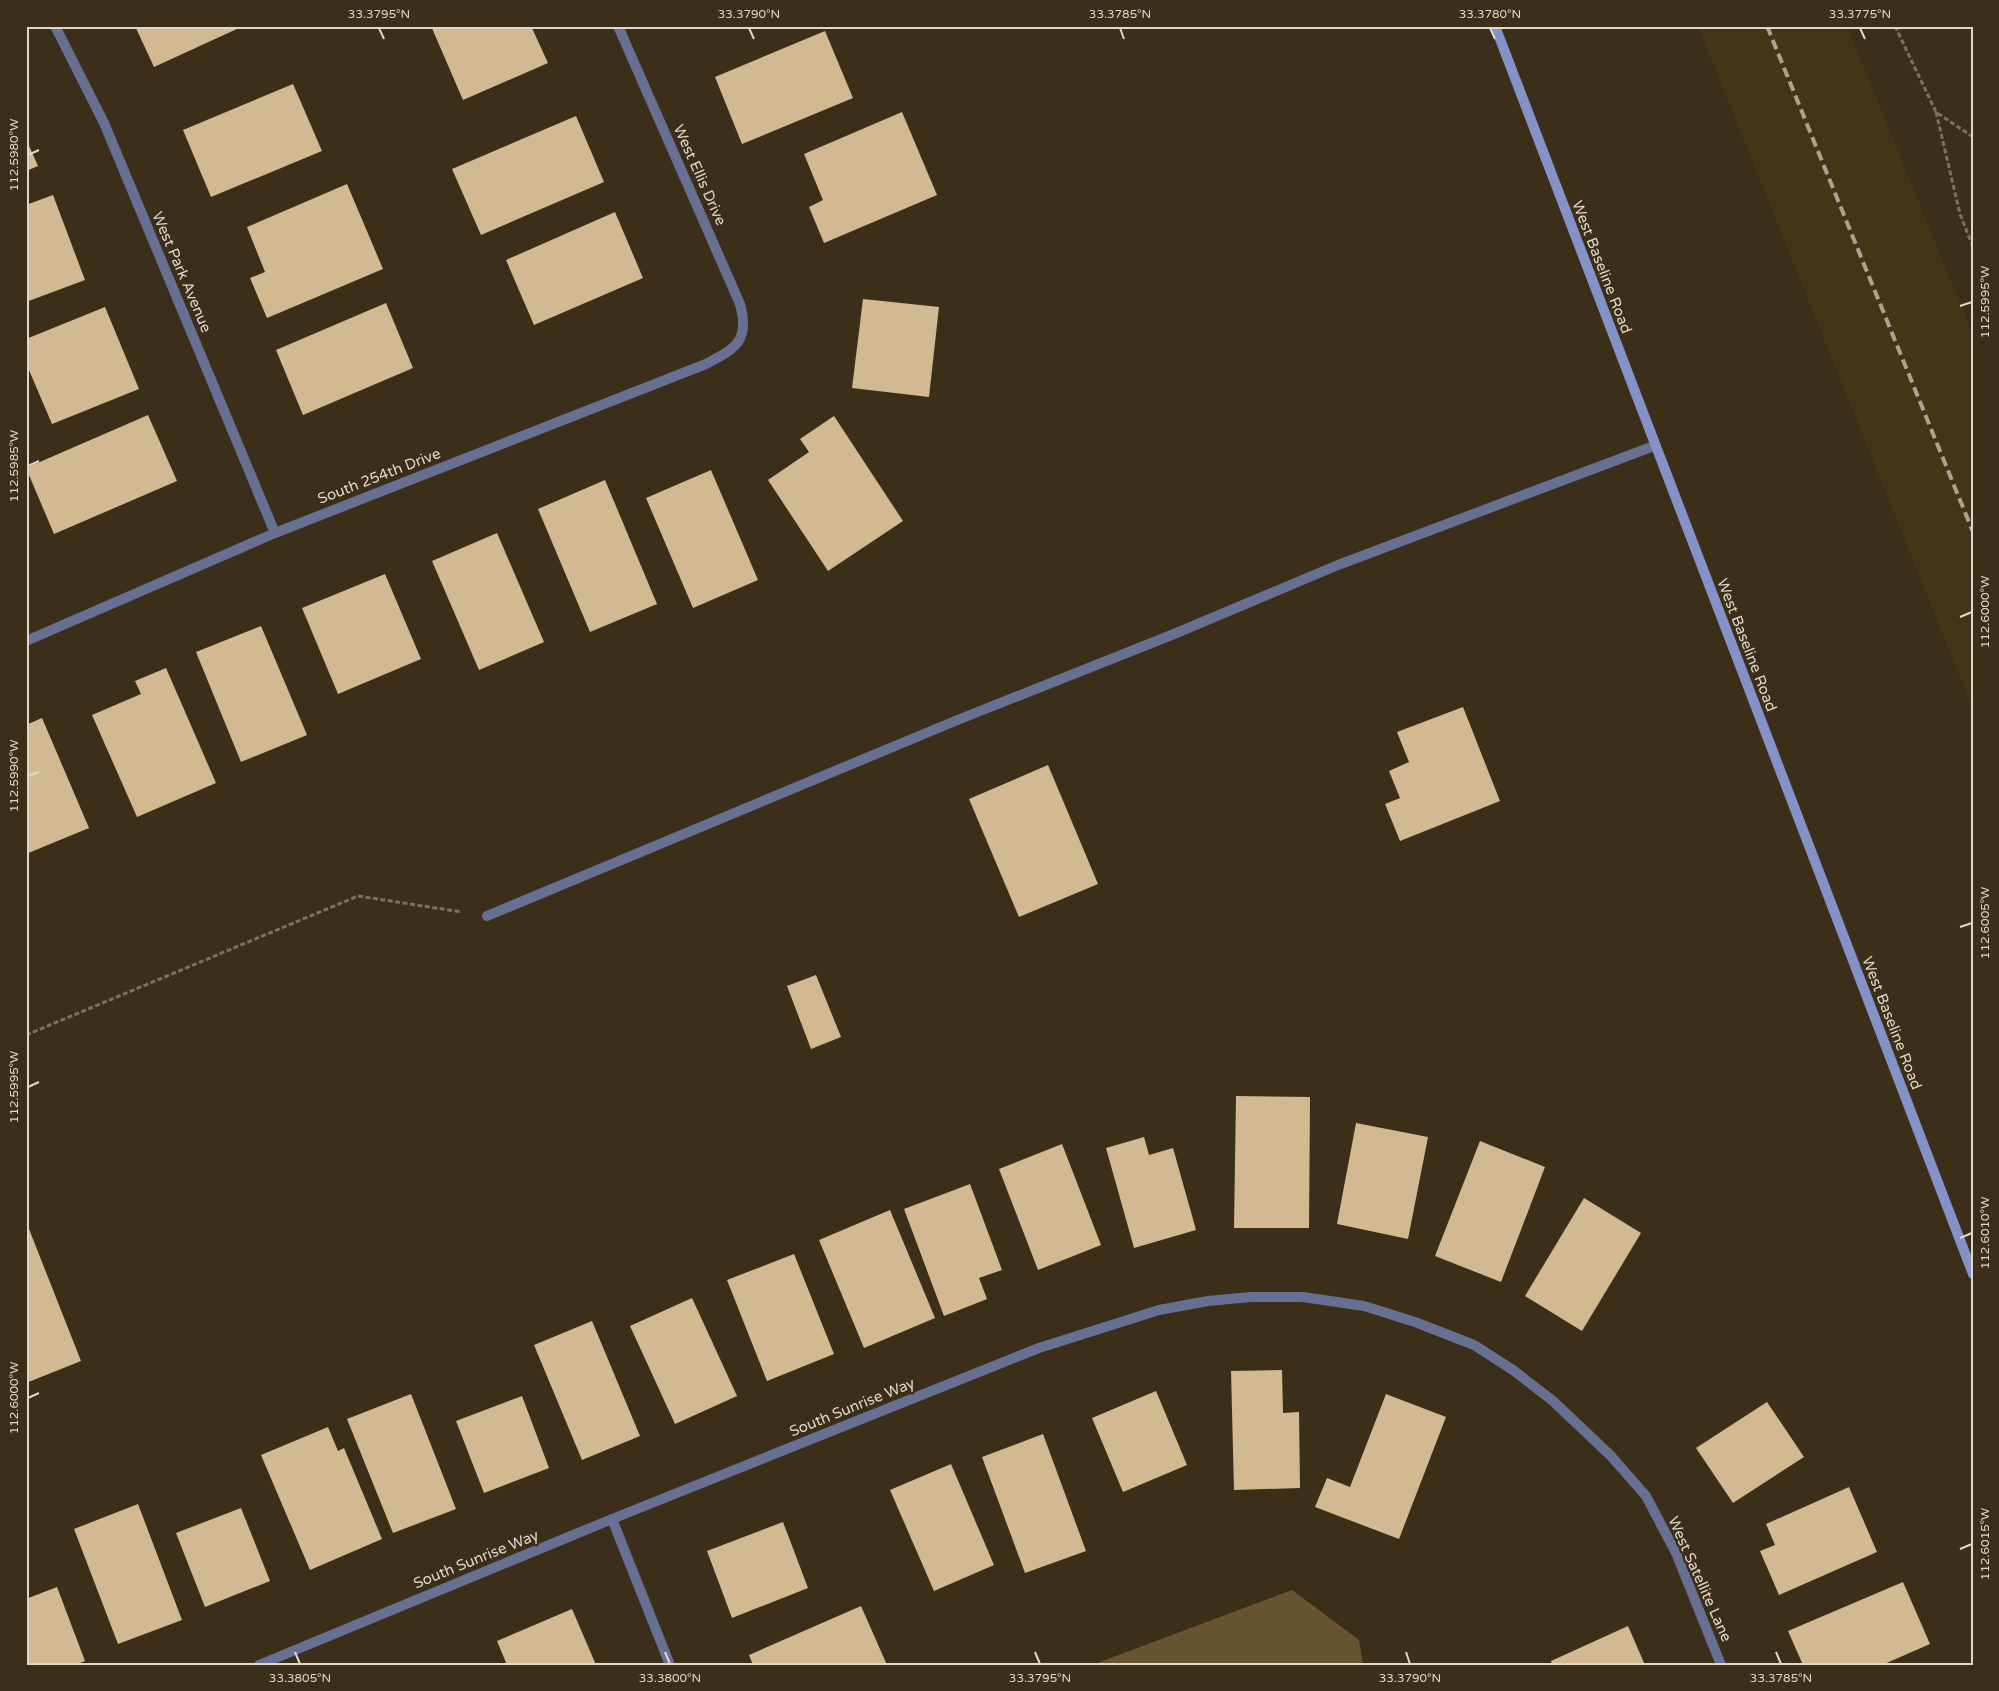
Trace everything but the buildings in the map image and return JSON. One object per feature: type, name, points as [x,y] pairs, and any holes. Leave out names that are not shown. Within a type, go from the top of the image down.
[{"type":"main road","name":"West Baseline Road","points":[[1494,26],[1973,1274]]},
{"type":"street","name":"West Park Avenue","points":[[55,26],[104,122],[275,533]]},
{"type":"street","name":"West Ellis Drive","points":[[618,26],[740,304],[744,321],[742,339]]},
{"type":"street","name":"South 254th Drive","points":[[26,641],[275,533],[706,364],[729,352],[742,339]]},
{"type":"street","points":[[487,916],[955,720],[1174,634],[1338,565],[1654,446]]},
{"type":"street","name":"South Sunrise Way","points":[[259,1665],[612,1519],[1039,1348],[1159,1310],[1208,1301],[1251,1297],[1303,1297],[1364,1306],[1474,1345]]},
{"type":"street","name":"West Satellite Lane","points":[[1474,1345],[1513,1370],[1553,1401],[1611,1456],[1646,1496],[1676,1553],[1721,1665]]},
{"type":"street","points":[[612,1519],[670,1665]]},
{"type":"path","points":[[1896,27],[1936,112],[1960,214],[1973,247]]},
{"type":"path","points":[[1936,112],[1973,137]]},
{"type":"path","points":[[26,1035],[358,896],[487,916]]},
{"type":"shaded area","points":[[1698,26],[1847,26],[1973,335],[1973,709]]},
{"type":"shaded area","points":[[1292,1590],[1359,1640],[1363,1665],[1092,1665]]},
{"type":"railway","points":[[1767,26],[1973,532]]}]
